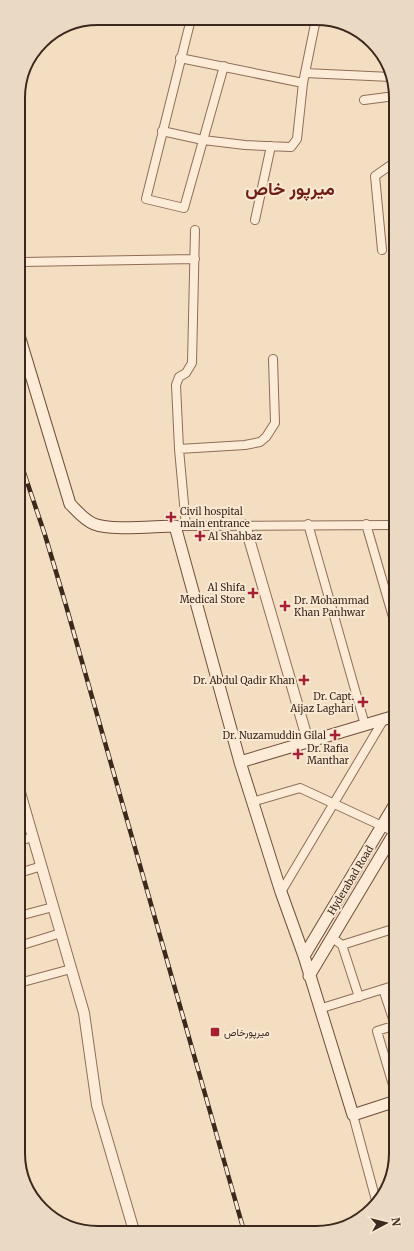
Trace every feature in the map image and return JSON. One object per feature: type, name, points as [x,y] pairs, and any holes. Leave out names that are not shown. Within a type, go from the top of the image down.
[{"type":"main road","points":[[25,355],[70,504],[82,516],[94,524],[107,527],[180,526],[240,762],[281,892],[304,956],[352,1115],[389,1103]]},
{"type":"main road","points":[[240,762],[389,718]]},
{"type":"main road","name":"Hyderabad Road","points":[[304,956],[389,814]]},
{"type":"main road","name":"Hyderabad Road","points":[[309,976],[389,842]]},
{"type":"street","points":[[189,25],[146,199],[184,208],[224,66]]},
{"type":"street","points":[[162,131],[202,140],[245,145],[291,147],[297,139],[303,83],[315,25]]},
{"type":"street","points":[[180,58],[303,83]]},
{"type":"street","points":[[305,73],[386,76]]},
{"type":"street","points":[[364,100],[389,97]]},
{"type":"street","points":[[255,220],[271,146]]},
{"type":"street","points":[[382,250],[376,176],[389,166]]},
{"type":"street","points":[[195,230],[192,363],[186,373],[179,377],[176,385],[180,526],[389,524]]},
{"type":"street","points":[[25,262],[195,259]]},
{"type":"street","points":[[179,449],[260,442],[266,437],[275,423],[273,359]]},
{"type":"street","points":[[308,524],[365,725]]},
{"type":"street","points":[[366,524],[389,603]]},
{"type":"street","points":[[245,525],[308,741]]},
{"type":"street","points":[[281,892],[335,804],[384,719]]},
{"type":"street","points":[[252,802],[300,788],[389,829]]},
{"type":"street","points":[[25,817],[42,866],[84,1013],[97,1105],[133,1226]]},
{"type":"street","points":[[25,839],[33,837]]},
{"type":"street","points":[[25,871],[42,866]]},
{"type":"street","points":[[25,914],[54,907]]},
{"type":"street","points":[[342,945],[389,930]]},
{"type":"street","points":[[25,944],[61,933]]},
{"type":"street","points":[[331,937],[342,945],[359,996]]},
{"type":"street","points":[[25,981],[71,969]]},
{"type":"street","points":[[319,1009],[389,987]]},
{"type":"street","points":[[384,989],[389,1004]]},
{"type":"street","points":[[389,1027],[377,1031],[389,1071]]},
{"type":"street","points":[[352,1115],[375,1196]]},
{"type":"railway","points":[[25,476],[65,602],[243,1226]]},
{"type":"place","name":"Civil hospital main entrance","points":[[171,517]]},
{"type":"place","name":"Al Shahbaz","points":[[200,536]]},
{"type":"place","name":"Al Shifa Medical Store","points":[[253,593]]},
{"type":"place","name":"Dr. Mohammad Khan Panhwar","points":[[285,606]]},
{"type":"place","name":"Dr. Abdul Qadir Khan","points":[[304,680]]},
{"type":"place","name":"Dr. Capt. Aijaz Laghari","points":[[363,702]]},
{"type":"place","name":"Dr. Nuzamuddin Gilal","points":[[335,735]]},
{"type":"place","name":"Dr. Rafia Manthar","points":[[298,754]]},
{"type":"place","name":"ميرپورخاص","points":[[215,1032]]},
{"type":"district","name":"میرپور خاص","points":[[290,189]]}]
